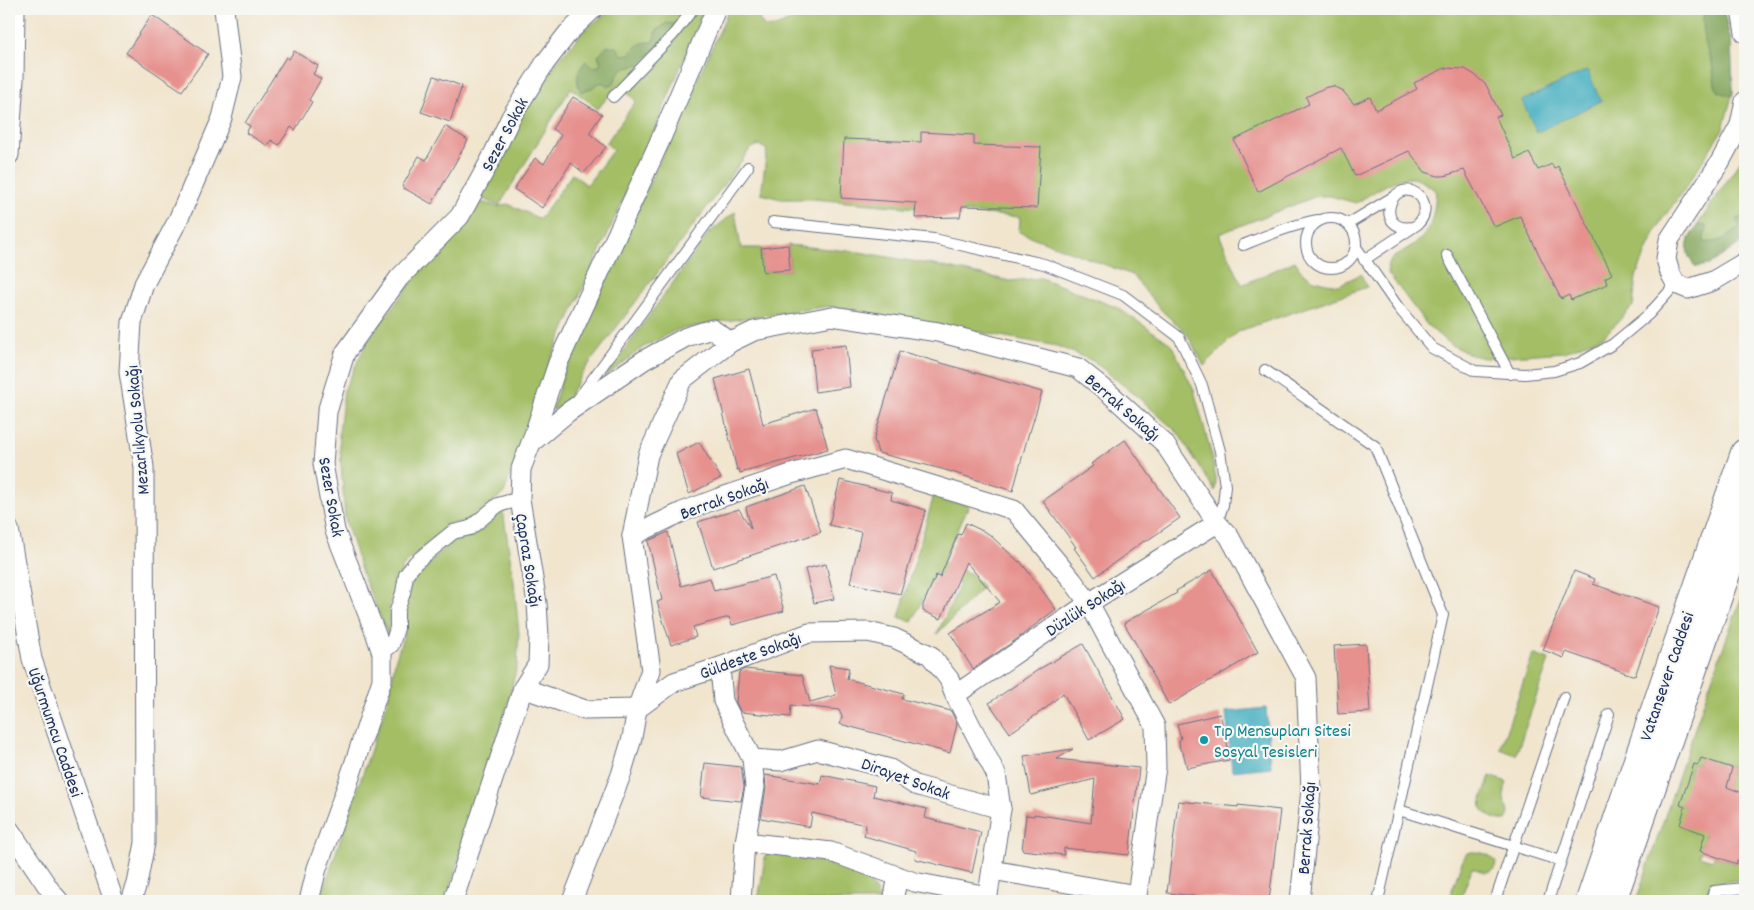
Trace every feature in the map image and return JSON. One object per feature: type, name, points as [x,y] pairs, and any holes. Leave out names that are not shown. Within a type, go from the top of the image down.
[{"type":"main road","name":"Vatansever Caddesi","points":[[1590,901],[1745,453]]},
{"type":"main road","name":"Vatansever Caddesi","points":[[1612,901],[1745,519]]},
{"type":"street","points":[[9,155],[14,79],[15,9]]},
{"type":"street","name":"Mezarlıkyolu Sokağı","points":[[131,901],[137,884],[144,843],[144,467],[129,372],[132,322],[144,284],[178,220],[222,118],[232,77],[224,9]]},
{"type":"street","name":"Sezer Sokak","points":[[309,901],[317,868],[347,786],[382,680],[382,654],[335,531],[323,464],[327,412],[345,353],[399,278],[460,216],[511,117],[545,63],[568,33],[593,9]]},
{"type":"street","points":[[531,443],[558,363],[659,143],[716,9]]},
{"type":"street","points":[[1741,9],[1745,33]]},
{"type":"street","points":[[1745,101],[1740,125],[1720,162],[1668,240],[1666,259],[1676,284],[1688,289],[1714,281],[1745,262]]},
{"type":"street","name":"Berrak Sokağı","points":[[572,901],[621,775],[632,738],[637,710],[651,670],[632,536],[648,456],[682,380],[731,342],[754,332],[832,316],[938,332],[1078,368],[1108,392],[1164,443],[1217,524],[1229,536],[1306,678],[1312,789],[1300,901]]},
{"type":"street","name":"Çapraz Sokağı","points":[[453,901],[523,688],[538,664],[539,636],[533,575],[520,498],[520,469],[531,443],[568,412],[644,360],[686,337],[712,330],[731,342]]},
{"type":"street","name":"Berrak Sokağı","points":[[632,536],[682,512],[720,498],[791,474],[846,459],[1014,510],[1089,603],[1155,726],[1156,767],[1137,895],[992,870]]},
{"type":"street","points":[[382,654],[392,645],[398,628],[396,611],[403,592],[406,576],[416,562],[453,532],[470,528],[498,505],[520,498]]},
{"type":"street","name":"Düzlük Sokağı","points":[[955,695],[1089,603],[1217,524]]},
{"type":"street","name":"Uğurmumcu Caddesi","points":[[9,529],[32,659],[114,901]]},
{"type":"street","name":"Güldeste Sokağı","points":[[637,710],[674,682],[720,667],[809,633],[868,632],[894,638],[930,655],[949,679],[955,695],[996,774],[1001,809],[987,898]]},
{"type":"street","points":[[720,667],[722,701],[752,759],[755,787],[745,842],[741,901]]},
{"type":"street","points":[[523,688],[585,710],[637,710]]},
{"type":"street","name":"Dirayet Sokak","points":[[752,759],[781,761],[818,750],[890,769],[915,785],[1001,809]]},
{"type":"street","points":[[9,829],[59,901]]},
{"type":"street","points":[[745,842],[831,852],[914,882],[987,898]]},
{"type":"street","points":[[894,901],[898,876]]},
{"type":"lane","points":[[613,97],[673,35],[692,9]]},
{"type":"lane","points":[[568,412],[748,168]]},
{"type":"lane","points":[[1348,224],[1400,193],[1412,192],[1421,199],[1425,209],[1422,220],[1364,260]]},
{"type":"lane","points":[[1394,196],[1389,208],[1392,220],[1401,227],[1413,227]]},
{"type":"lane","points":[[1243,246],[1302,223],[1324,219],[1332,218],[1340,219],[1348,224],[1356,239],[1356,247],[1348,263],[1340,267],[1332,269],[1316,264],[1307,250],[1307,235],[1311,228],[1324,219]]},
{"type":"lane","points":[[774,222],[823,226],[942,241],[1044,264],[1122,295],[1179,337],[1202,385],[1220,451],[1225,486],[1223,505],[1217,524]]},
{"type":"lane","points":[[1356,247],[1398,307],[1432,348],[1475,371],[1510,374],[1554,371],[1580,363],[1613,344],[1649,314],[1676,284]]},
{"type":"lane","points":[[1447,254],[1510,374]]},
{"type":"lane","points":[[1265,370],[1375,446],[1444,615],[1378,901]]},
{"type":"lane","points":[[1495,901],[1564,697]]},
{"type":"lane","points":[[1548,901],[1609,714]]},
{"type":"lane","points":[[1399,810],[1561,861]]},
{"type":"lane","points":[[1710,901],[1714,891],[1745,888]]},
{"type":"green space","points":[[613,9],[704,9],[653,134],[549,363],[504,493],[467,521],[449,524],[403,566],[390,604],[388,639],[362,573],[345,519],[339,433],[344,390],[367,342],[411,283],[463,219],[474,200],[498,207],[508,204],[540,219],[572,174],[587,185],[613,150],[606,143],[636,101],[618,84],[598,109],[571,88],[499,206],[477,196],[524,110],[554,65],[585,29]]},
{"type":"green space","points":[[728,9],[753,9],[764,27],[775,27],[785,23],[803,9],[1723,9],[1731,42],[1733,92],[1723,129],[1684,190],[1661,221],[1649,245],[1636,277],[1633,306],[1604,336],[1564,352],[1484,358],[1468,354],[1447,342],[1427,325],[1388,273],[1387,267],[1393,258],[1420,240],[1432,220],[1436,191],[1415,179],[1407,178],[1395,181],[1356,203],[1330,196],[1317,196],[1219,234],[1242,285],[1295,261],[1302,272],[1314,280],[1339,285],[1361,274],[1367,287],[1239,331],[1204,366],[1186,332],[1163,312],[1132,275],[1019,232],[1020,217],[813,199],[781,199],[761,194],[767,150],[759,145],[750,149],[586,368],[562,407],[552,410],[565,368]]},
{"type":"green space","points":[[1704,9],[1723,9],[1731,42],[1732,96],[1719,92],[1715,85],[1712,63],[1704,42]]},
{"type":"green space","points":[[667,23],[680,25],[640,63],[621,69],[613,84],[607,86],[604,83],[598,83],[592,88],[581,92],[578,75],[586,61],[593,67],[599,66],[601,64],[598,55],[608,46],[617,47],[622,55],[631,54],[640,44],[652,42],[657,30]]},
{"type":"green space","points":[[1745,154],[1745,240],[1696,267],[1688,254],[1689,238]]},
{"type":"green space","points":[[735,212],[741,248],[761,248],[763,272],[790,270],[788,245],[859,252],[1010,281],[1041,278],[1118,308],[1171,344],[1194,390],[1211,453],[1216,479],[1215,491],[1178,433],[1138,397],[1093,361],[1057,346],[831,306],[676,330],[642,348],[604,378],[709,233]]},
{"type":"green space","points":[[1745,217],[1745,240],[1709,265],[1696,267],[1689,256],[1688,246],[1691,236],[1698,225],[1706,226],[1704,242],[1715,242],[1732,233],[1740,226],[1736,221],[1738,218]]},
{"type":"green space","points":[[934,495],[969,505],[943,562],[971,574],[983,587],[937,634],[960,584],[935,573],[912,622],[899,617]]},
{"type":"green space","points":[[503,511],[514,582],[519,634],[517,665],[507,707],[446,901],[327,901],[321,897],[390,693],[395,661],[405,632],[403,612],[413,579],[455,538],[471,534]]},
{"type":"green space","points":[[1745,588],[1745,794],[1726,791],[1732,767],[1701,759],[1698,765],[1692,764],[1689,777],[1693,778],[1680,805],[1685,807],[1705,834],[1699,856],[1713,860],[1714,856],[1736,864],[1737,860],[1741,861],[1744,848],[1741,847],[1745,834],[1745,880],[1719,883],[1710,889],[1700,901],[1636,901],[1711,681]]},
{"type":"green space","points":[[1533,654],[1549,660],[1516,755],[1500,749]]},
{"type":"green space","points":[[1490,776],[1507,782],[1504,798],[1509,814],[1506,820],[1498,820],[1492,817],[1481,807]]},
{"type":"green space","points":[[766,852],[840,865],[869,881],[881,901],[758,901]]},
{"type":"green space","points":[[1467,853],[1489,855],[1496,862],[1495,868],[1487,872],[1472,868],[1460,901],[1448,901],[1463,859]]},
{"type":"water","points":[[1587,70],[1601,101],[1537,132],[1522,101]]},
{"type":"water","points":[[1266,708],[1271,767],[1232,771],[1226,712]]},
{"type":"building","points":[[152,15],[208,54],[182,91],[126,53]]},
{"type":"building","points":[[294,51],[318,66],[313,74],[321,79],[309,100],[312,102],[295,130],[291,127],[279,145],[271,140],[268,146],[246,133],[250,126],[245,123],[286,57],[289,59]]},
{"type":"building","points":[[1445,68],[1465,69],[1486,85],[1501,115],[1496,117],[1515,159],[1529,153],[1538,170],[1552,164],[1554,169],[1558,166],[1612,274],[1605,278],[1607,284],[1571,300],[1569,295],[1561,299],[1520,216],[1494,227],[1464,170],[1444,176],[1425,172],[1409,151],[1355,176],[1341,148],[1258,192],[1234,140],[1309,104],[1306,97],[1324,88],[1333,86],[1342,90],[1354,104],[1370,97],[1376,110],[1417,89],[1414,83]]},
{"type":"building","points":[[434,76],[462,86],[450,122],[421,112]]},
{"type":"building","points":[[573,97],[602,114],[589,133],[606,147],[584,173],[571,163],[542,208],[514,189],[535,158],[544,164],[561,135],[552,129]]},
{"type":"building","points":[[445,126],[468,140],[432,204],[402,187],[419,156],[426,160]]},
{"type":"building","points":[[921,132],[974,135],[974,145],[1041,147],[1037,208],[962,206],[960,217],[915,218],[916,203],[841,198],[844,139],[921,142]]},
{"type":"building","points":[[788,245],[790,270],[763,272],[761,248]]},
{"type":"building","points":[[846,345],[850,387],[815,392],[811,349]]},
{"type":"building","points":[[900,351],[1042,392],[1013,491],[942,469],[878,453],[874,439]]},
{"type":"building","points":[[749,369],[763,424],[816,408],[828,449],[740,473],[739,469],[737,470],[715,379]]},
{"type":"building","points":[[1125,440],[1180,518],[1144,541],[1095,577],[1043,501],[1093,466],[1091,464]]},
{"type":"building","points":[[699,442],[721,478],[689,494],[676,454]]},
{"type":"building","points":[[840,480],[892,493],[891,500],[926,510],[900,594],[850,583],[861,532],[829,525]]},
{"type":"building","points":[[805,486],[821,532],[713,568],[698,522],[739,509],[751,529],[746,507]]},
{"type":"building","points":[[966,523],[989,534],[1020,561],[1056,609],[973,669],[950,633],[1000,602],[966,562],[941,619],[923,611],[923,605],[936,575],[940,577],[958,534],[961,535]]},
{"type":"building","points":[[668,532],[681,586],[710,578],[714,591],[774,576],[784,611],[732,625],[729,617],[693,627],[696,637],[671,645],[657,602],[662,600],[648,541]]},
{"type":"building","points":[[826,564],[834,599],[814,603],[805,569]]},
{"type":"building","points":[[1212,570],[1258,652],[1169,705],[1124,623],[1177,593],[1176,591]]},
{"type":"building","points":[[1574,571],[1595,579],[1593,584],[1659,607],[1635,676],[1566,652],[1564,658],[1543,650]]},
{"type":"building","points":[[1083,644],[1125,719],[1089,740],[1063,693],[1046,708],[1010,733],[989,703],[1041,668]]},
{"type":"building","points":[[1366,644],[1370,712],[1338,714],[1334,646]]},
{"type":"building","points":[[829,665],[849,668],[847,679],[904,694],[902,699],[951,711],[957,724],[950,753],[840,724],[842,717],[839,710],[791,705],[790,717],[741,712],[736,703],[739,672],[745,669],[802,675],[810,702],[836,695]]},
{"type":"building","name":"Tıp Mensupları Sitesi Sosyal Tesisleri","points":[[1220,714],[1226,732],[1229,760],[1187,768],[1183,752],[1180,750],[1179,741],[1181,739],[1177,724]]},
{"type":"building","points":[[1073,749],[1057,759],[1139,768],[1129,855],[1064,848],[1064,855],[1022,850],[1026,815],[1034,816],[1034,814],[1091,823],[1095,779],[1031,795],[1024,756]]},
{"type":"building","points":[[1701,758],[1732,768],[1727,787],[1745,794],[1745,846],[1741,861],[1737,860],[1737,864],[1700,851],[1705,834],[1680,825],[1685,807],[1680,805],[1694,764],[1698,765]]},
{"type":"building","points":[[705,763],[741,767],[744,787],[741,801],[701,797]]},
{"type":"building","points":[[765,775],[820,784],[822,775],[875,786],[873,796],[927,809],[925,818],[981,832],[972,873],[915,859],[916,851],[864,836],[866,825],[812,813],[810,827],[761,818],[766,789]]},
{"type":"building","points":[[1178,801],[1280,810],[1269,901],[1246,901],[1167,893]]},
{"type":"place","name":"Tıp Mensupları Sitesi Sosyal Tesisleri","points":[[1204,740]]}]
